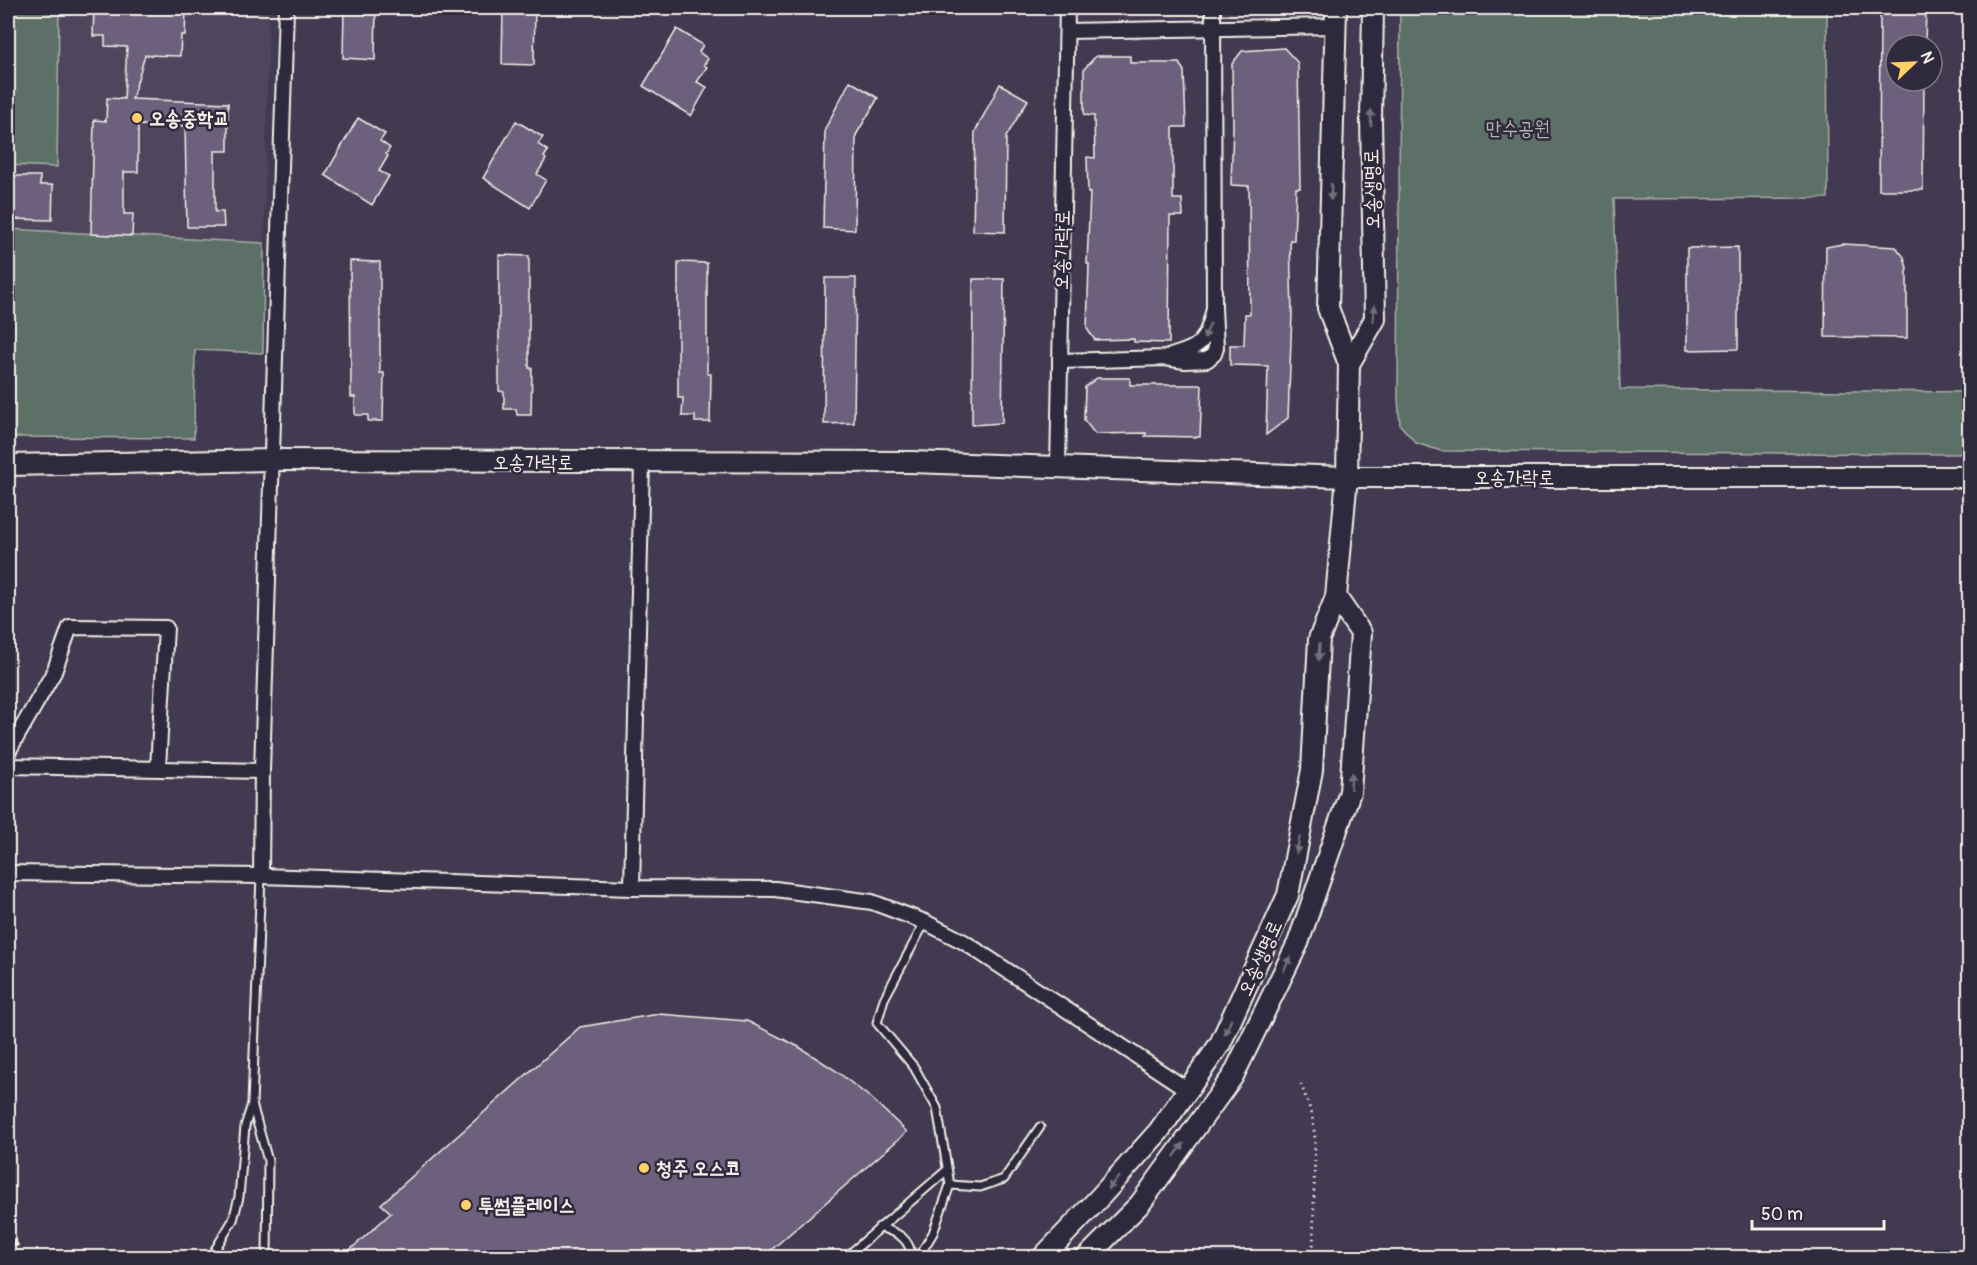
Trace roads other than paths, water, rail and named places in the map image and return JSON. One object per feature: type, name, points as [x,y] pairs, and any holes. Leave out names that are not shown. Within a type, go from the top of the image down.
[{"type":"street","points":[[261,876],[262,771],[286,8]]},
{"type":"street","name":"오송가락로","points":[[1058,468],[1067,8]]},
{"type":"street","points":[[1060,361],[1165,358],[1202,361],[1211,358],[1216,348],[1213,8]]},
{"type":"street","name":"오송생명로","points":[[1349,364],[1375,319],[1371,120],[1373,8]]},
{"type":"street","name":"오송생명로","points":[[1042,1257],[1159,1131],[1220,1044],[1288,895],[1312,770],[1319,639],[1336,597],[1347,477],[1349,364],[1328,308],[1336,16],[1212,29],[1067,31]]},
{"type":"street","name":"오송가락로","points":[[8,465],[272,460],[911,462],[1347,477],[1970,477]]},
{"type":"street","points":[[633,888],[642,462]]},
{"type":"street","name":"오송생명로","points":[[1086,1257],[1140,1204],[1233,1076],[1298,943],[1350,792],[1362,633],[1336,597]]},
{"type":"street","points":[[8,752],[54,672],[70,627],[166,628],[158,768]]},
{"type":"street","points":[[8,766],[262,771]]},
{"type":"street","points":[[8,873],[261,876],[633,888],[775,889],[872,902],[925,922],[964,942],[1188,1090]]},
{"type":"lane","points":[[210,1257],[233,1220],[239,1197],[245,1126],[252,1104],[261,876]]},
{"type":"lane","points":[[918,1257],[933,1233],[950,1185],[937,1108],[914,1067],[877,1023],[884,999],[925,922]]},
{"type":"lane","points":[[252,1104],[268,1161],[267,1257]]},
{"type":"lane","points":[[950,1185],[980,1187],[1004,1179],[1040,1127]]},
{"type":"lane","points":[[845,1257],[947,1170]]},
{"type":"lane","points":[[879,1227],[900,1234],[911,1248],[912,1257]]},
{"type":"railway","points":[[8,1226],[22,1258]]},
{"type":"place","name":"오송중학교","points":[[137,118]]},
{"type":"place","name":"청주 오스코","points":[[644,1168]]},
{"type":"place","name":"투썸플레이스","points":[[466,1205]]},
{"type":"park label","name":"만수공원","points":[[1518,128]]}]
